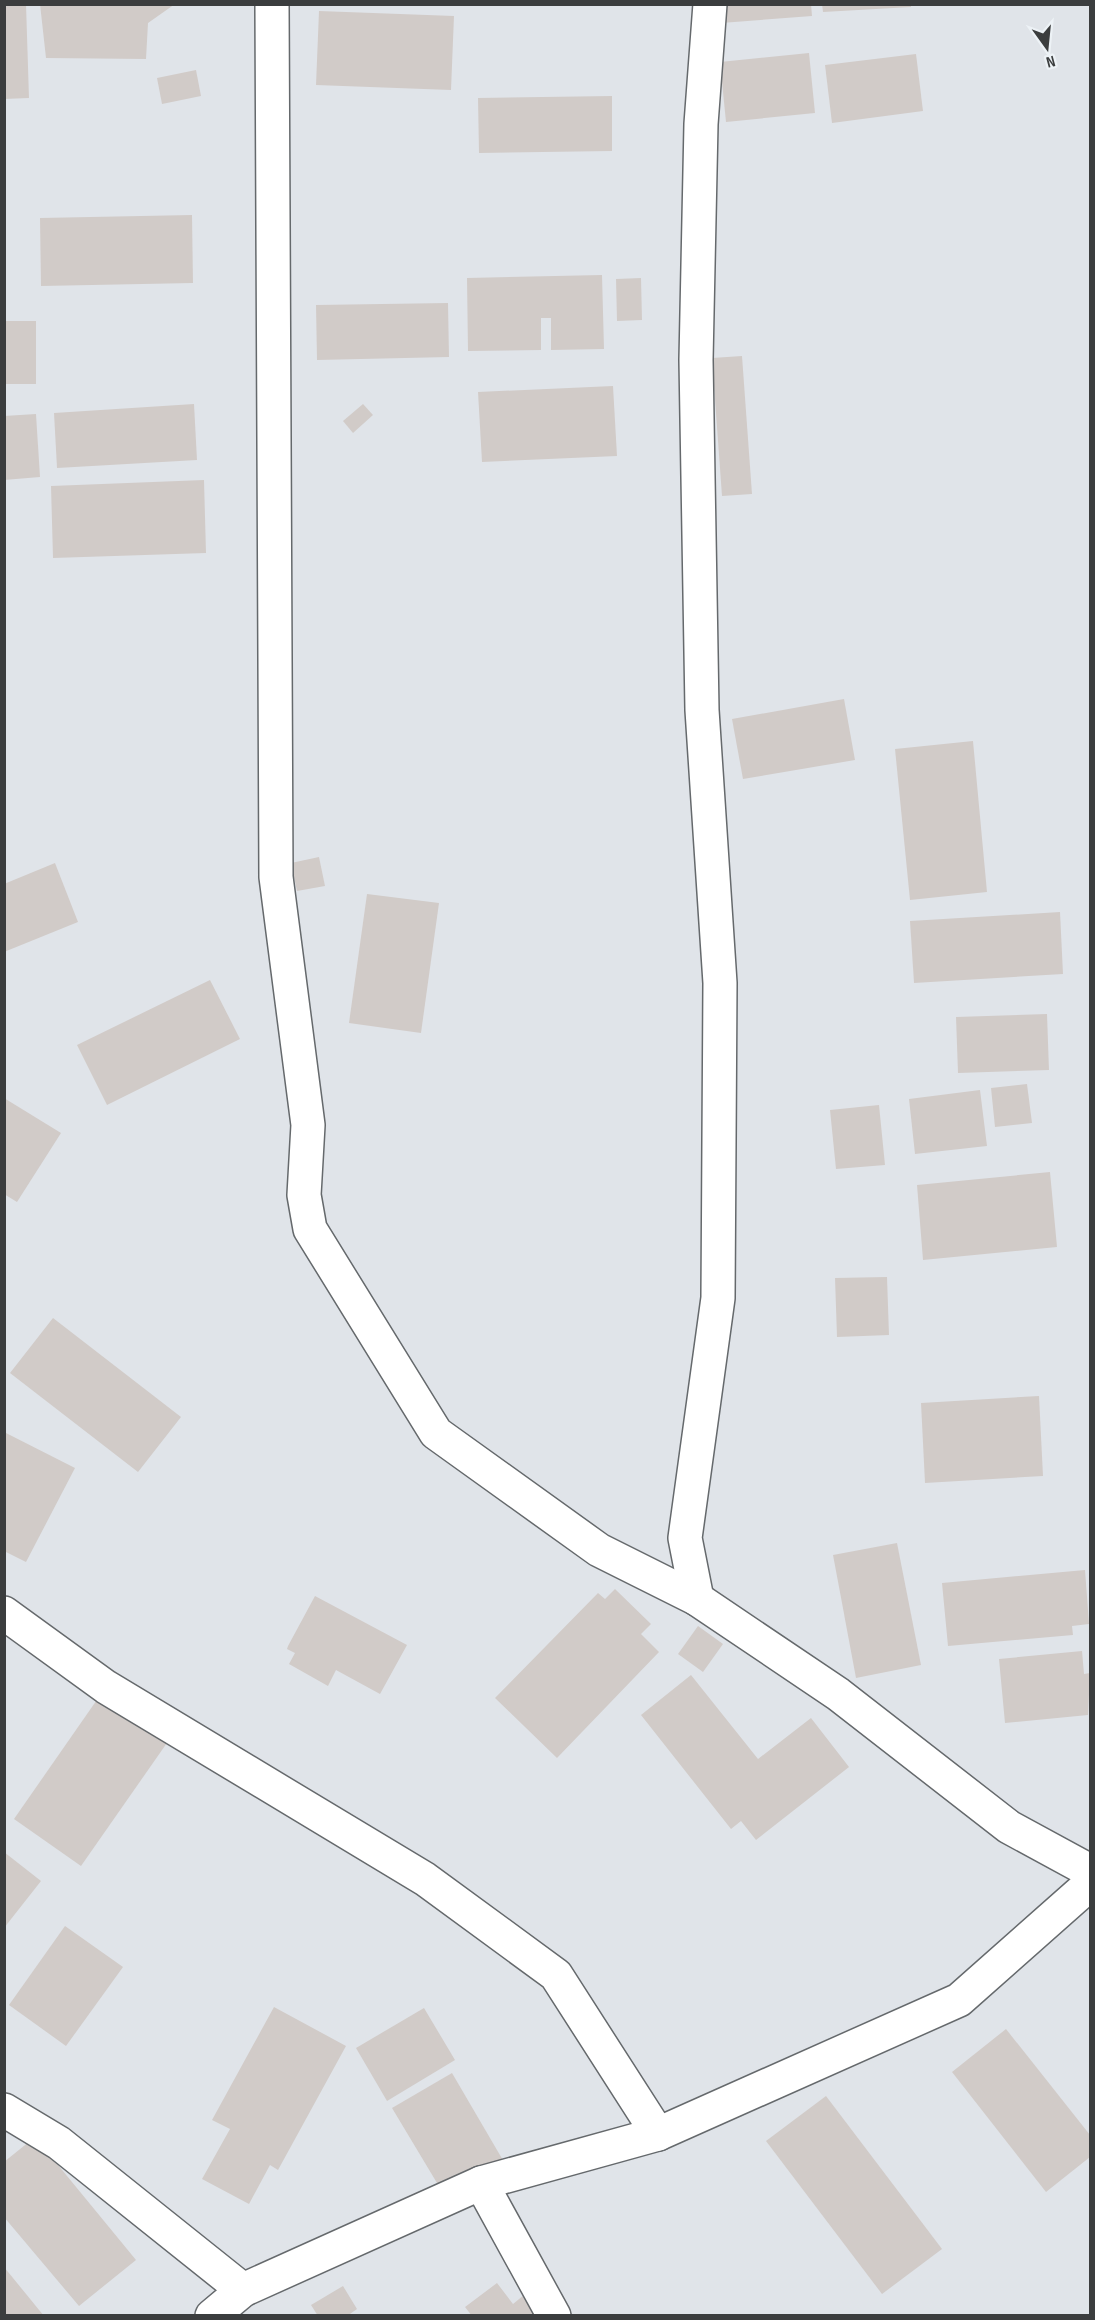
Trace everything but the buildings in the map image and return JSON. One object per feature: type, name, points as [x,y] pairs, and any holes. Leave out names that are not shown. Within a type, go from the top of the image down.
[{"type":"street","points":[[272,4],[276,877],[308,1125],[304,1195],[310,1229],[436,1433],[599,1550],[697,1599],[838,1694],[1009,1827],[1090,1871]]},
{"type":"street","points":[[697,1599],[685,1538],[718,1287],[720,982],[702,710],[696,360],[701,124],[710,4]]},
{"type":"street","points":[[4,1613],[106,1687],[425,1879],[556,1975],[658,2134]]},
{"type":"street","points":[[212,2316],[243,2289],[481,2183],[658,2134],[959,2000],[1090,1884]]},
{"type":"street","points":[[4,2110],[59,2143],[243,2289]]},
{"type":"street","points":[[481,2183],[554,2316]]}]
